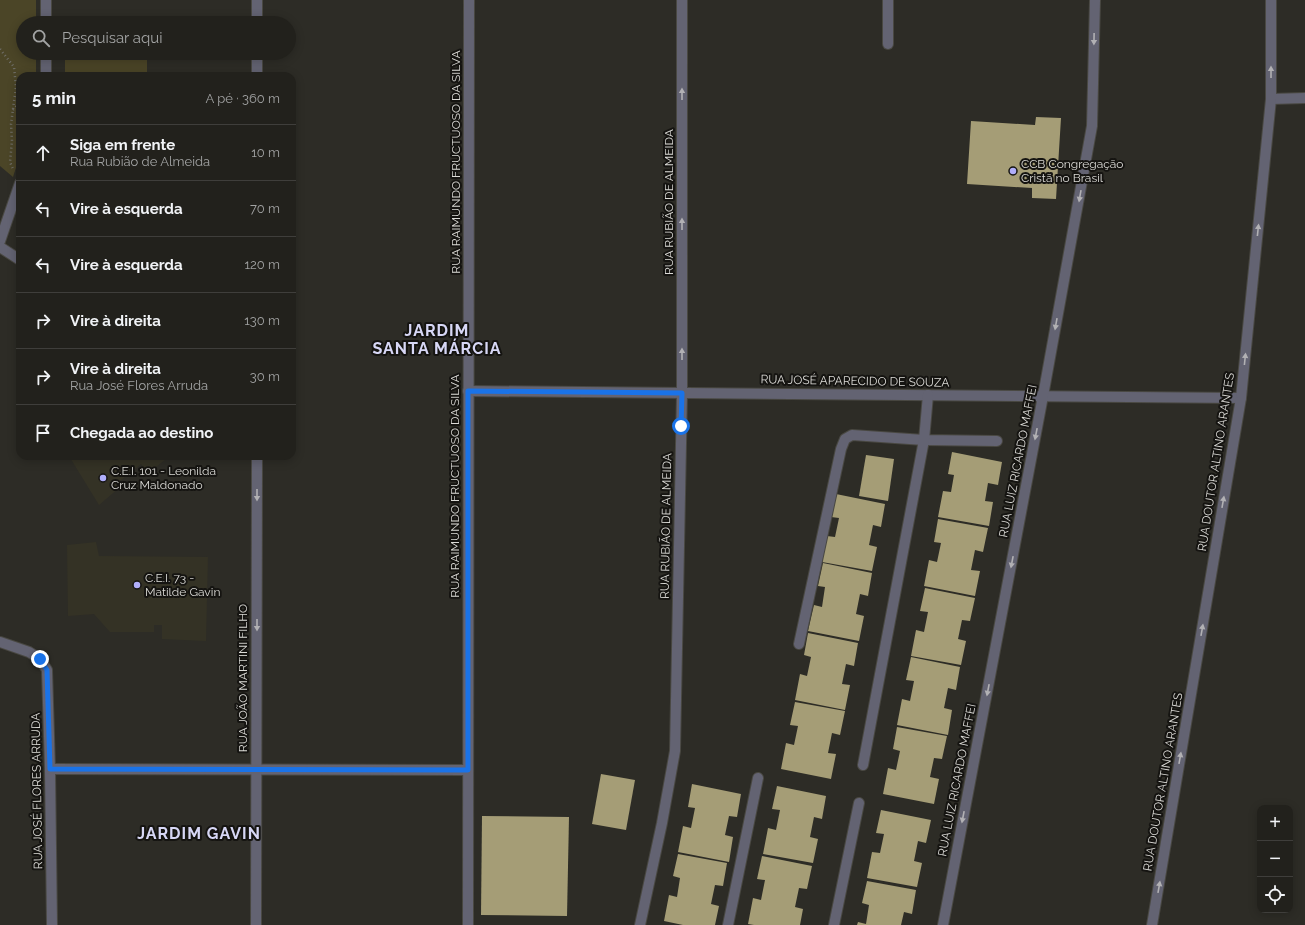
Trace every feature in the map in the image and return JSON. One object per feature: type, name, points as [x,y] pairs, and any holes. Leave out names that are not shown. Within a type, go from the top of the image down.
[{"type":"street","points":[[46,0],[46,16]]},
{"type":"street","points":[[257,0],[257,16]]},
{"type":"street","name":"RUA RAIMUNDO FRUCTUOSO DA SILVA","points":[[468,925],[469,0]]},
{"type":"street","name":"RUA RUBIÃO DE ALMEIDA","points":[[640,925],[659,835],[674,751],[682,393],[682,0]]},
{"type":"street","points":[[888,0],[888,44]]},
{"type":"street","name":"RUA LUIZ RICARDO MAFFEI","points":[[943,925],[1043,396],[1092,126],[1095,0]]},
{"type":"street","name":"RUA DOUTOR ALTINO ARANTES","points":[[1152,925],[1241,398],[1271,99],[1272,0]]},
{"type":"street","points":[[46,60],[46,72]]},
{"type":"street","points":[[257,60],[257,72]]},
{"type":"street","points":[[1271,99],[1305,98]]},
{"type":"street","points":[[0,240],[16,195]]},
{"type":"street","points":[[0,247],[16,257]]},
{"type":"street","name":"RUA JOSÉ APARECIDO DE SOUZA","points":[[468,391],[1241,398]]},
{"type":"street","points":[[863,765],[924,440],[928,395]]},
{"type":"street","points":[[799,644],[845,439],[852,435],[924,440],[998,441]]},
{"type":"street","name":"RUA JOÃO MARTINI FILHO","points":[[256,925],[257,460]]},
{"type":"street","name":"RUA JOSÉ FLORES ARRUDA","points":[[0,642],[29,652],[40,659],[47,670],[52,925]]},
{"type":"street","points":[[50,769],[468,770]]},
{"type":"street","points":[[728,925],[758,778]]},
{"type":"street","points":[[834,925],[859,803]]},
{"type":"path","points":[[0,50],[14,67],[16,88],[12,111],[10,162],[16,175]]},
{"type":"path","points":[[12,111],[16,106]]},
{"type":"shaded area","points":[[0,0],[36,0],[36,16],[16,16],[16,60],[36,60],[36,72],[16,72],[16,168],[13,177],[0,166]]},
{"type":"shaded area","points":[[65,60],[147,60],[147,72],[65,72]]},
{"type":"shaded area","name":"C.E.I. 101 - Leonilda Cruz Maldonado","points":[[71,460],[165,460],[148,473],[141,464],[116,484],[119,488],[99,505]]},
{"type":"shaded area","name":"C.E.I. 73 - Matilde Gavin","points":[[96,542],[99,556],[208,557],[206,641],[162,639],[162,625],[154,625],[154,632],[110,632],[94,614],[68,616],[67,545]]},
{"type":"building","name":"CCB Congregação Cristã no Brasil","points":[[1036,117],[1061,118],[1056,199],[1032,198],[1032,188],[967,184],[971,121],[1035,125]]},
{"type":"building","points":[[952,452],[1002,462],[998,485],[988,483],[985,501],[993,502],[989,526],[938,517],[943,491],[951,492],[954,475],[948,474]]},
{"type":"building","points":[[866,455],[894,459],[888,501],[859,496]]},
{"type":"building","points":[[836,494],[885,504],[881,527],[873,525],[869,545],[877,547],[872,571],[822,562],[827,536],[835,537],[839,518],[831,517]]},
{"type":"building","points":[[938,519],[988,528],[983,552],[975,550],[971,570],[980,571],[975,596],[924,586],[929,560],[937,562],[941,543],[934,542]]},
{"type":"building","points":[[823,563],[872,573],[868,596],[860,594],[856,614],[864,616],[859,641],[808,631],[814,605],[822,607],[825,587],[818,586]]},
{"type":"building","points":[[925,588],[975,598],[970,621],[962,620],[958,639],[966,641],[961,665],[911,656],[916,630],[924,632],[928,612],[920,611]]},
{"type":"building","points":[[808,633],[858,643],[854,666],[846,664],[842,684],[850,685],[845,710],[795,700],[800,674],[807,676],[811,657],[804,655]]},
{"type":"building","points":[[911,657],[960,667],[956,690],[948,688],[944,708],[952,710],[948,735],[897,725],[902,699],[910,701],[914,681],[906,680]]},
{"type":"building","points":[[795,702],[845,711],[840,735],[832,733],[828,753],[836,754],[831,779],[781,769],[786,743],[794,745],[798,726],[790,725]]},
{"type":"building","points":[[897,727],[947,736],[942,759],[934,758],[930,777],[939,779],[934,804],[883,794],[888,768],[896,770],[900,751],[893,749]]},
{"type":"building","points":[[601,774],[635,780],[626,830],[592,824]]},
{"type":"building","points":[[692,784],[741,794],[737,817],[729,816],[725,835],[733,837],[729,862],[678,852],[683,826],[691,828],[695,808],[688,807]]},
{"type":"building","points":[[777,786],[826,796],[822,819],[814,817],[810,837],[818,839],[813,863],[763,854],[768,828],[776,830],[780,810],[772,809]]},
{"type":"building","points":[[881,810],[931,820],[926,843],[918,841],[914,861],[922,863],[917,887],[867,878],[872,852],[880,853],[884,834],[876,833]]},
{"type":"building","points":[[482,816],[569,817],[567,916],[481,915]]},
{"type":"building","points":[[678,854],[727,863],[723,886],[715,885],[711,904],[719,906],[715,925],[683,925],[664,921],[669,895],[677,897],[680,878],[673,876]]},
{"type":"building","points":[[762,856],[812,866],[807,889],[799,888],[795,907],[803,909],[800,925],[748,924],[753,898],[761,900],[765,880],[757,879]]},
{"type":"building","points":[[867,881],[916,890],[912,914],[904,912],[901,925],[857,925],[858,922],[866,924],[869,905],[862,903]]},
{"type":"place","name":"CCB Congregação Cristã no Brasil","points":[[1013,171]]},
{"type":"place","name":"C.E.I. 101 - Leonilda Cruz Maldonado","points":[[103,478]]},
{"type":"place","name":"C.E.I. 73 - Matilde Gavin","points":[[137,585]]},
{"type":"district","name":"JARDIM SANTA MÁRCIA","points":[[437,339]]},
{"type":"district","name":"JARDIM GAVIN","points":[[199,833]]},
{"type":"route","points":[[40,659],[47,670],[50,769],[468,770],[468,391],[682,393],[681,426]]}]
